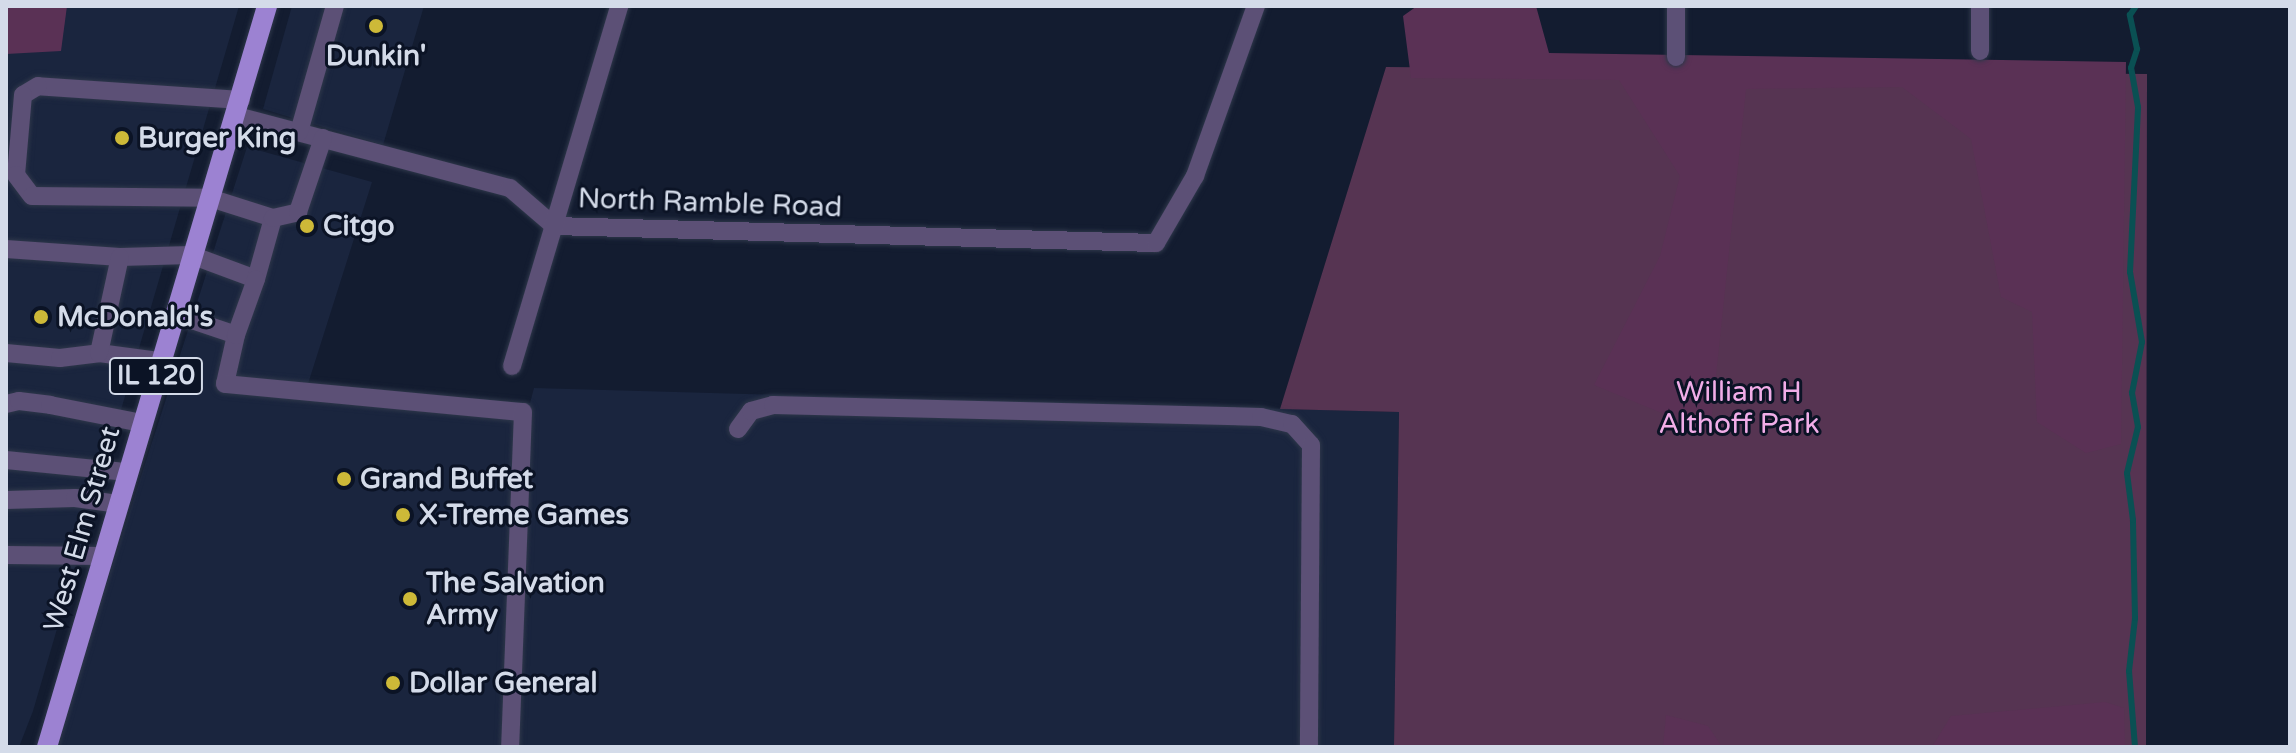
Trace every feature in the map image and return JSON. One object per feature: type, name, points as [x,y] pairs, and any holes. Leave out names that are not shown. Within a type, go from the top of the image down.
[{"type":"main road","name":"West Elm Street","points":[[47,747],[267,6]]},
{"type":"street","points":[[299,132],[335,6]]},
{"type":"street","points":[[512,366],[619,6]]},
{"type":"street","name":"North Ramble Road","points":[[210,198],[32,196],[16,175],[23,95],[38,86],[239,108],[299,132],[510,188],[554,226],[1156,243],[1195,176],[1256,6]]},
{"type":"street","points":[[1676,6],[1676,57]]},
{"type":"street","points":[[1980,6],[1980,51]]},
{"type":"street","points":[[210,198],[273,218],[298,212],[323,138]]},
{"type":"street","points":[[273,218],[236,335],[225,384],[523,412],[510,747]]},
{"type":"street","points":[[6,249],[120,257],[191,255],[256,279]]},
{"type":"street","points":[[99,353],[120,257]]},
{"type":"street","points":[[174,314],[236,335]]},
{"type":"street","points":[[6,353],[60,358],[99,353],[160,361]]},
{"type":"street","points":[[6,404],[19,401],[50,405],[142,423]]},
{"type":"street","points":[[738,429],[751,411],[773,405],[1261,417],[1292,424],[1311,445],[1309,747]]},
{"type":"street","points":[[6,460],[127,472]]},
{"type":"street","points":[[6,500],[75,498],[118,504]]},
{"type":"street","points":[[6,555],[103,556]]},
{"type":"shaded area","points":[[6,6],[239,6],[33,711],[19,747],[6,747]]},
{"type":"shaded area","points":[[6,6],[67,6],[61,51],[6,54]]},
{"type":"shaded area","points":[[292,6],[424,6],[383,145],[263,109]]},
{"type":"shaded area","points":[[1417,6],[1536,6],[1549,53],[2126,62],[2121,444],[2086,453],[2037,422],[2032,312],[2001,297],[1971,139],[1902,87],[1746,89],[1710,433],[1594,385],[1660,256],[1680,176],[1619,80],[1411,78],[1403,16]]},
{"type":"shaded area","points":[[247,147],[372,182],[307,387],[530,403],[534,388],[1399,412],[1394,747],[54,747]]},
{"type":"shaded area","points":[[2105,702],[2124,708],[2125,747],[1932,747],[1951,716]]},
{"type":"shaded area","points":[[1666,715],[1708,726],[1722,747],[1663,747]]},
{"type":"green space","name":"William H Althoff Park","points":[[1386,67],[2147,74],[2146,747],[1394,747],[1399,412],[1280,409]]},
{"type":"waterway","points":[[2135,747],[2129,671],[2135,618],[2133,520],[2127,473],[2138,427],[2132,393],[2142,342],[2130,272],[2138,107],[2131,68],[2137,49],[2130,15],[2136,6]]},
{"type":"place","name":"Dunkin'","points":[[376,26]]},
{"type":"place","name":"Burger King","points":[[122,138]]},
{"type":"place","name":"Citgo","points":[[307,226]]},
{"type":"place","name":"McDonald's","points":[[41,317]]},
{"type":"place","name":"Grand Buffet","points":[[344,479]]},
{"type":"place","name":"X-Treme Games","points":[[403,515]]},
{"type":"place","name":"The Salvation Army","points":[[410,599]]},
{"type":"place","name":"Dollar General","points":[[393,683]]}]
